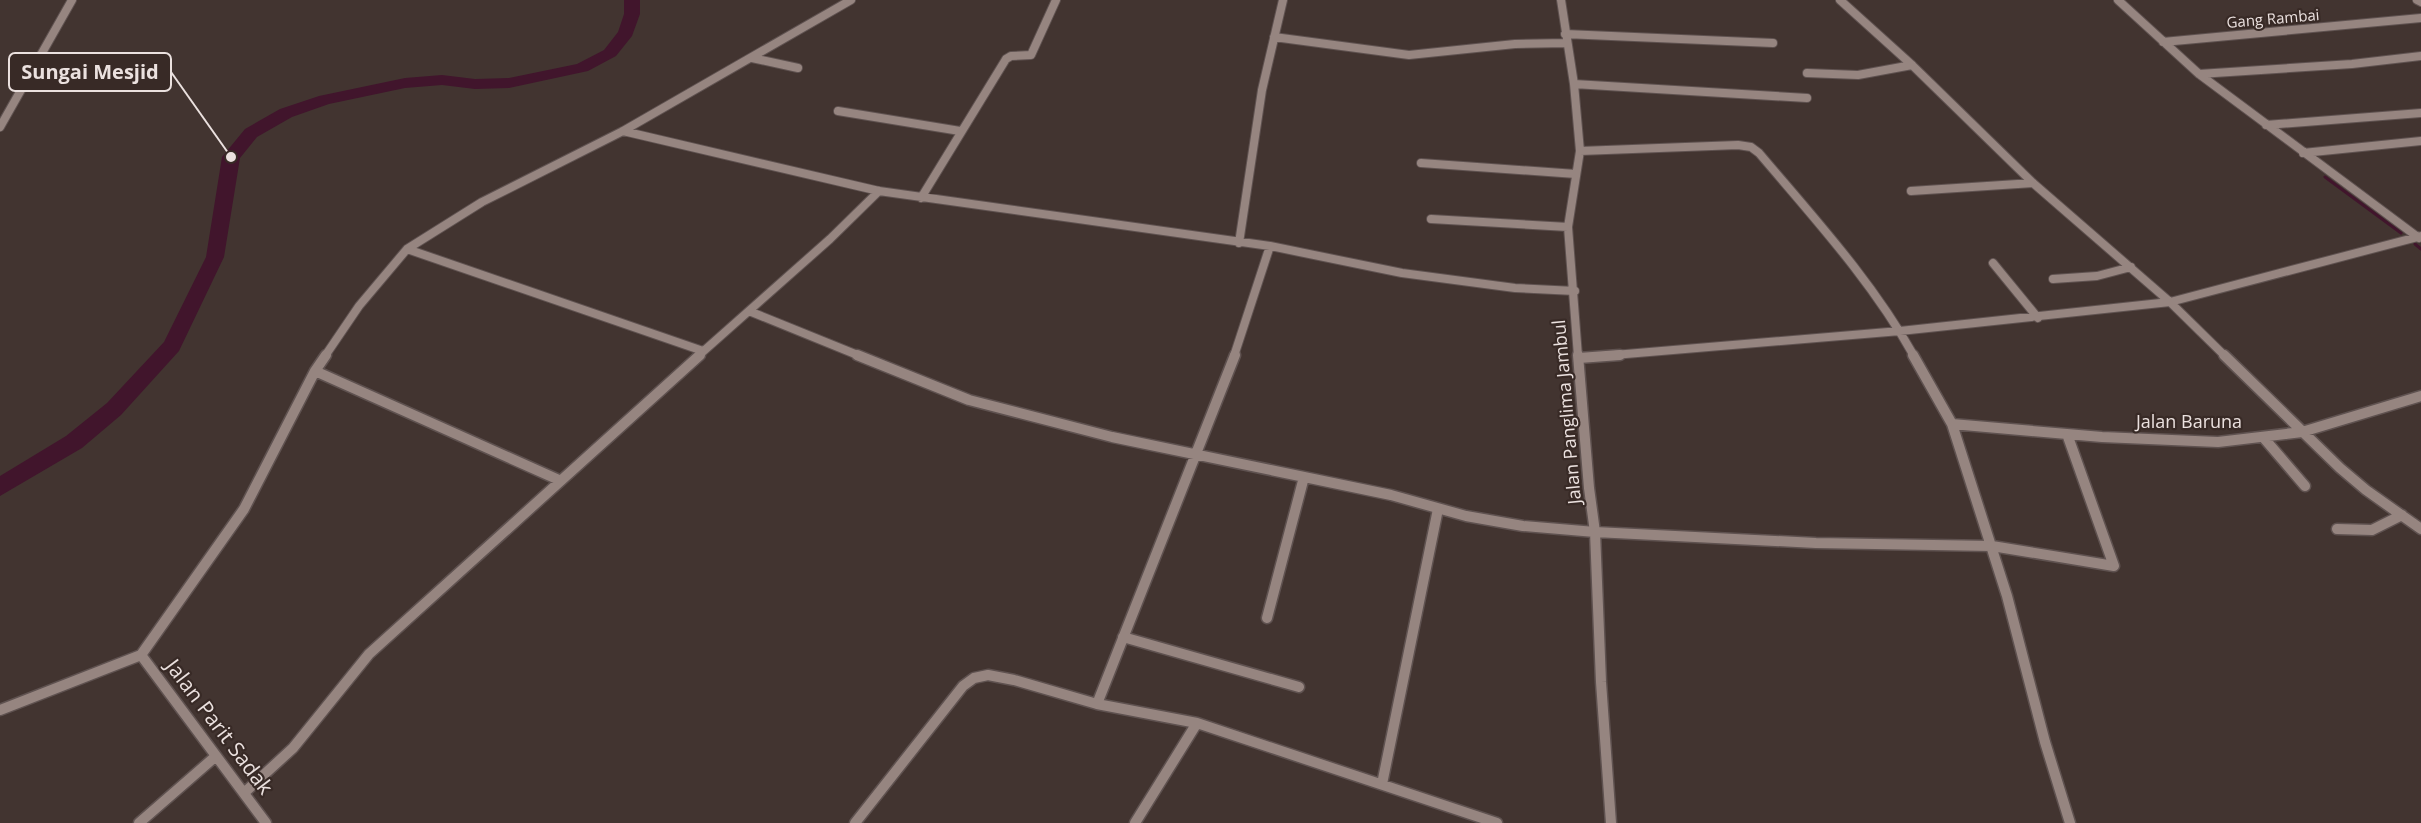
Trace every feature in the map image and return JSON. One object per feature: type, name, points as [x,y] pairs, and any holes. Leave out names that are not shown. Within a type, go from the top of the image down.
[{"type":"street","points":[[0,127],[72,0]]},
{"type":"street","points":[[0,710],[141,655],[244,508],[315,371],[359,306],[407,249],[482,202],[623,131],[851,0]]},
{"type":"street","points":[[921,198],[1006,59],[1011,56],[1031,55],[1056,0]]},
{"type":"street","points":[[1239,243],[1262,90],[1282,0]]},
{"type":"street","name":"Jalan Panglima Jambul","points":[[1561,0],[1574,84],[1580,151],[1568,227],[1595,532],[1601,682],[1611,823]]},
{"type":"street","points":[[1840,0],[1846,0]]},
{"type":"street","points":[[1840,0],[1912,65],[2033,183],[2170,302],[2302,432],[2366,490],[2402,515],[2418,523]]},
{"type":"street","points":[[2118,0],[2199,74],[2419,237]]},
{"type":"street","name":"Gang Rambai","points":[[2163,42],[2421,18]]},
{"type":"street","points":[[1274,37],[1409,55],[1566,38],[1773,43]]},
{"type":"street","points":[[2199,74],[2352,64],[2421,56]]},
{"type":"street","points":[[752,58],[798,68]]},
{"type":"street","points":[[1808,73],[1858,75],[1912,65]]},
{"type":"street","points":[[1574,84],[1807,98]]},
{"type":"street","points":[[838,111],[960,131]]},
{"type":"street","points":[[2266,125],[2421,113]]},
{"type":"street","points":[[623,131],[879,191],[1270,246],[1402,273],[1515,288],[1575,291]]},
{"type":"street","points":[[2303,153],[2421,141]]},
{"type":"street","points":[[1580,151],[1738,145],[1751,147],[1759,153],[1845,254],[1900,331],[1952,424],[1970,488],[1992,546],[2007,596],[2044,742],[2070,823]]},
{"type":"street","points":[[1420,163],[1576,174]]},
{"type":"street","points":[[1911,191],[2033,183]]},
{"type":"street","points":[[244,793],[293,748],[369,654],[559,480],[830,239],[879,191]]},
{"type":"street","points":[[1431,219],[1568,227]]},
{"type":"street","points":[[1579,358],[2038,318],[2170,302],[2419,237]]},
{"type":"street","points":[[1097,704],[1238,346],[1270,246]]},
{"type":"street","points":[[407,249],[703,351]]},
{"type":"street","points":[[1993,263],[2038,318]]},
{"type":"street","points":[[2053,279],[2097,276],[2131,267]]},
{"type":"street","points":[[749,311],[969,400],[1112,437],[1391,495],[1438,509],[1523,526],[1595,532],[1816,543],[1992,546],[2114,566],[2067,434]]},
{"type":"street","points":[[315,371],[559,480]]},
{"type":"street","name":"Jalan Baruna","points":[[1952,424],[2203,442],[2302,432],[2421,396]]},
{"type":"street","points":[[2264,437],[2305,486]]},
{"type":"street","points":[[1267,618],[1304,477]]},
{"type":"street","points":[[1382,784],[1438,509]]},
{"type":"street","points":[[2337,529],[2372,530],[2402,515]]},
{"type":"street","points":[[1123,637],[1299,687]]},
{"type":"street","name":"Jalan Parit Sadak","points":[[141,655],[266,823]]},
{"type":"street","points":[[855,823],[963,686],[974,678],[988,675],[1014,680],[1097,704],[1197,723],[1497,823]]},
{"type":"street","points":[[1135,823],[1197,723]]},
{"type":"street","points":[[139,823],[195,771],[216,756]]},
{"type":"waterway","points":[[0,487],[74,442],[114,409],[172,346],[215,257],[231,157],[251,133],[286,113],[325,100],[405,83],[442,80],[475,84],[509,83],[582,68],[610,53],[626,33],[632,14],[632,0]]},
{"type":"waterway","points":[[2325,177],[2401,233]]},
{"type":"waterway","points":[[2415,244],[2421,249]]},
{"type":"place","name":"Sungai Mesjid","points":[[231,157]]}]
